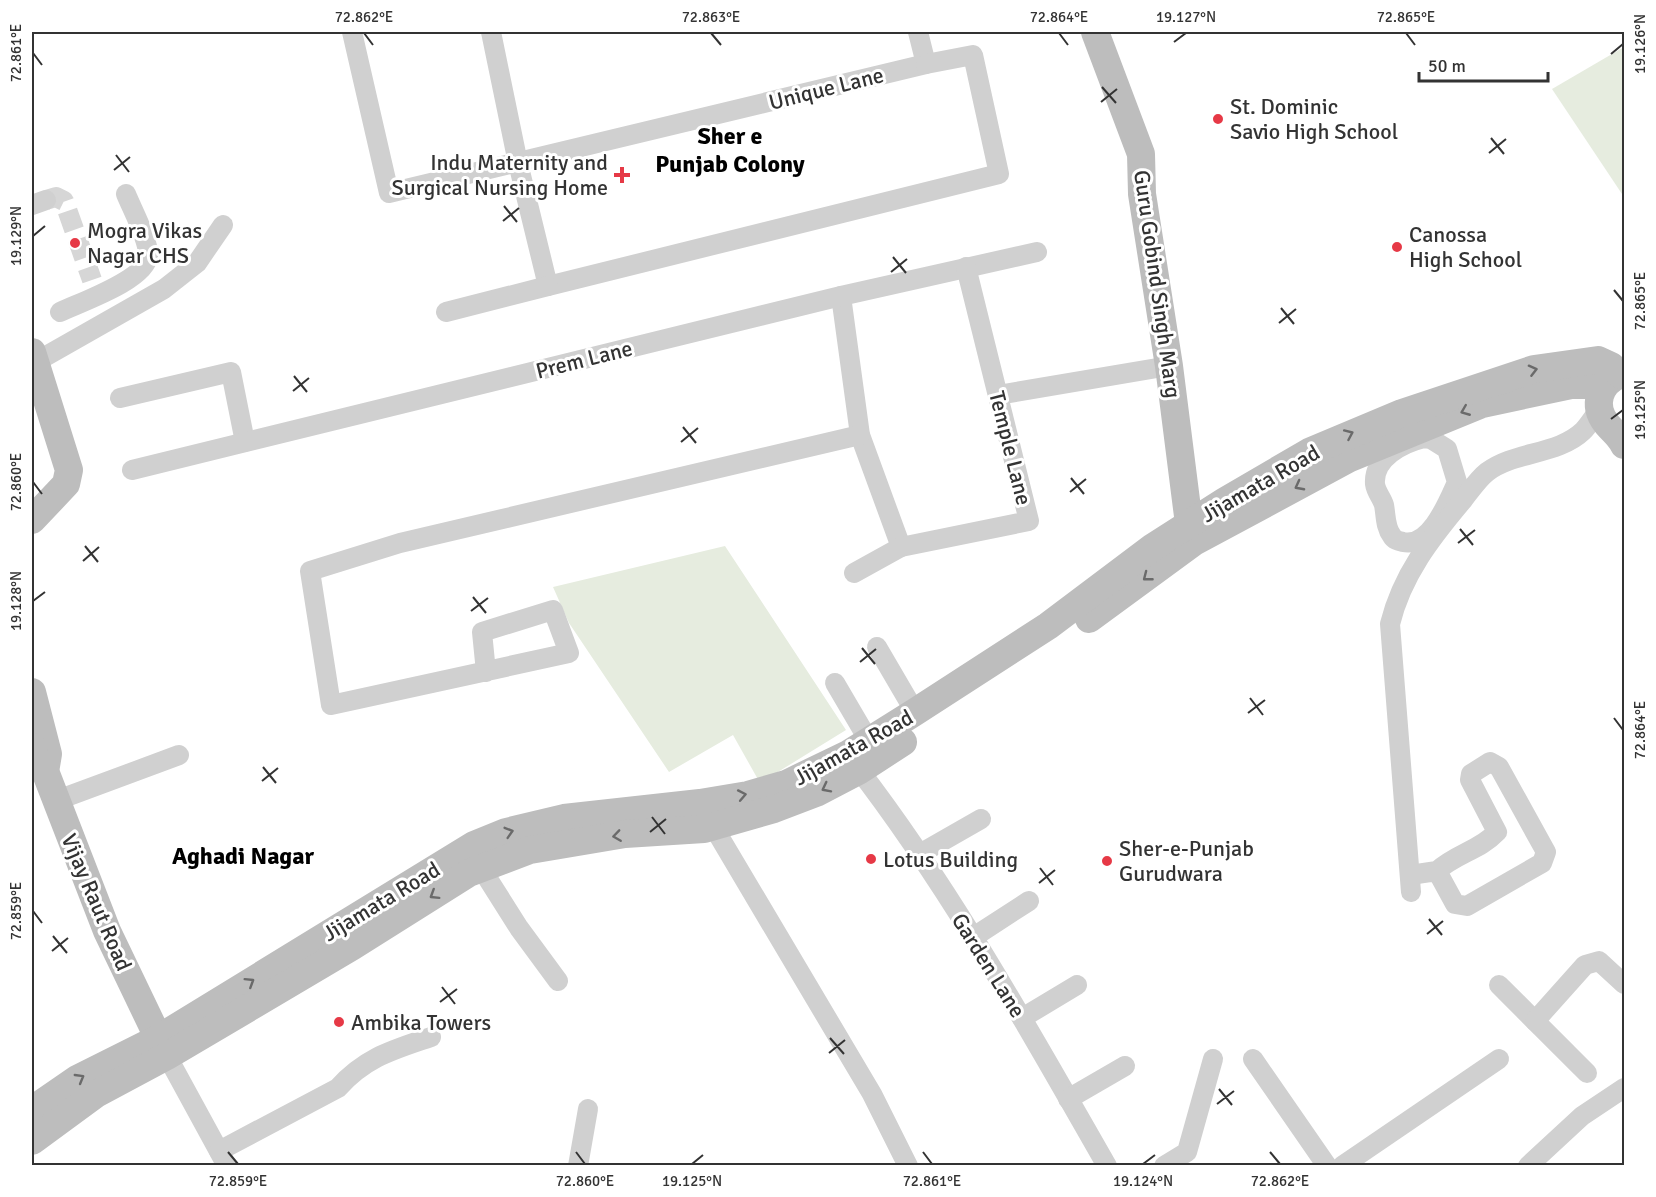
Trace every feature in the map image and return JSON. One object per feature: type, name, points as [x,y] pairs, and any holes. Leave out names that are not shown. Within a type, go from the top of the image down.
[{"type":"street","name":"Unique Lane","points":[[352,32],[389,193],[926,64],[973,55],[999,174],[548,286]]},
{"type":"street","points":[[446,312],[548,286],[518,163],[491,32]]},
{"type":"street","points":[[918,32],[926,64]]},
{"type":"street","name":"Guru Gobind Singh Marg","points":[[1095,32],[1141,154],[1142,194],[1169,366],[1191,533]]},
{"type":"street","points":[[60,312],[94,287],[136,276],[148,256],[126,194]]},
{"type":"street","points":[[32,520],[54,490],[66,484],[69,470],[33,359],[164,289],[197,263],[223,225]]},
{"type":"street","name":"Prem Lane","points":[[132,470],[841,296],[1037,252]]},
{"type":"street","name":"Temple Lane","points":[[854,573],[901,547],[1029,521],[966,267]]},
{"type":"street","points":[[841,296],[860,435],[901,547]]},
{"type":"street","name":"Jijamata Road","points":[[859,755],[1046,638],[1191,533],[1309,452],[1356,430],[1487,383],[1577,361],[1598,360],[1611,366],[1616,407]]},
{"type":"street","points":[[998,395],[1169,366]]},
{"type":"street","points":[[120,398],[231,372],[245,442]]},
{"type":"street","name":"Jijamata Road","points":[[1191,533],[1350,458],[1408,438],[1482,405],[1571,385],[1616,407]]},
{"type":"street","points":[[32,397],[51,463],[54,490]]},
{"type":"street","points":[[1437,871],[1455,904],[1467,906],[1542,863],[1546,852],[1499,767],[1490,762],[1471,774],[1470,780],[1497,832],[1489,841],[1411,883],[1390,624],[1396,599],[1414,563],[1460,493],[1448,449],[1431,439],[1408,438],[1381,463],[1376,474],[1376,490],[1383,504],[1393,538],[1408,543],[1419,542],[1460,493],[1486,472],[1519,456],[1555,447],[1582,432],[1616,407]]},
{"type":"street","points":[[486,672],[331,705],[310,571],[400,543],[860,435]]},
{"type":"street","name":"Jijamata Road","points":[[32,1142],[163,1047],[353,946],[469,873],[478,856],[625,834],[707,815],[774,809],[816,793],[859,755],[915,712],[1046,638]]},
{"type":"street","points":[[877,647],[915,712]]},
{"type":"street","name":"Garden Lane","points":[[835,683],[859,755],[918,855],[1022,1018],[1107,1166]]},
{"type":"street","points":[[32,692],[48,754],[38,774]]},
{"type":"street","name":"Vijay Raut Road","points":[[32,747],[38,774],[55,801],[107,931],[163,1047]]},
{"type":"street","points":[[55,801],[179,755]]},
{"type":"street","points":[[707,815],[872,1094],[908,1166]]},
{"type":"street","points":[[918,855],[981,819]]},
{"type":"street","points":[[478,856],[519,928],[558,981]]},
{"type":"street","points":[[972,938],[1029,901]]},
{"type":"street","points":[[1535,1021],[1585,965],[1592,962],[1599,961],[1624,984]]},
{"type":"street","points":[[1022,1018],[1077,985]]},
{"type":"street","points":[[1499,985],[1587,1073]]},
{"type":"street","points":[[163,1047],[223,1158],[338,1088],[353,1072],[376,1056],[430,1037]]},
{"type":"street","name":"Jijamata Road","points":[[32,1110],[78,1078],[163,1047]]},
{"type":"street","points":[[1164,1166],[1187,1152],[1213,1059]]},
{"type":"street","points":[[1253,1059],[1327,1166]]},
{"type":"street","points":[[1342,1166],[1499,1059]]},
{"type":"street","points":[[1068,1099],[1125,1066]]},
{"type":"street","points":[[1528,1166],[1582,1116],[1624,1088]]},
{"type":"street","points":[[578,1166],[588,1109]]},
{"type":"shaded area","points":[[1624,47],[1624,197],[1552,89]]},
{"type":"shaded area","points":[[725,546],[846,730],[760,783],[733,735],[669,772],[569,623],[553,587]]},
{"type":"tunnel","points":[[46,200],[56,197],[64,201],[92,280]]},
{"type":"place","name":"St. Dominic Savio High School","points":[[1218,119]]},
{"type":"place","name":"Indu Maternity and Surgical Nursing Home","points":[[622,175]]},
{"type":"place","name":"Mogra Vikas Nagar CHS","points":[[75,243]]},
{"type":"place","name":"Canossa High School","points":[[1397,247]]},
{"type":"place","name":"Lotus Building","points":[[871,859]]},
{"type":"place","name":"Sher-e-Punjab Gurudwara","points":[[1107,861]]},
{"type":"place","name":"Ambika Towers","points":[[339,1022]]},
{"type":"district","name":"Sher e Punjab Colony","points":[[730,150]]},
{"type":"district","name":"Aghadi Nagar","points":[[243,856]]}]
